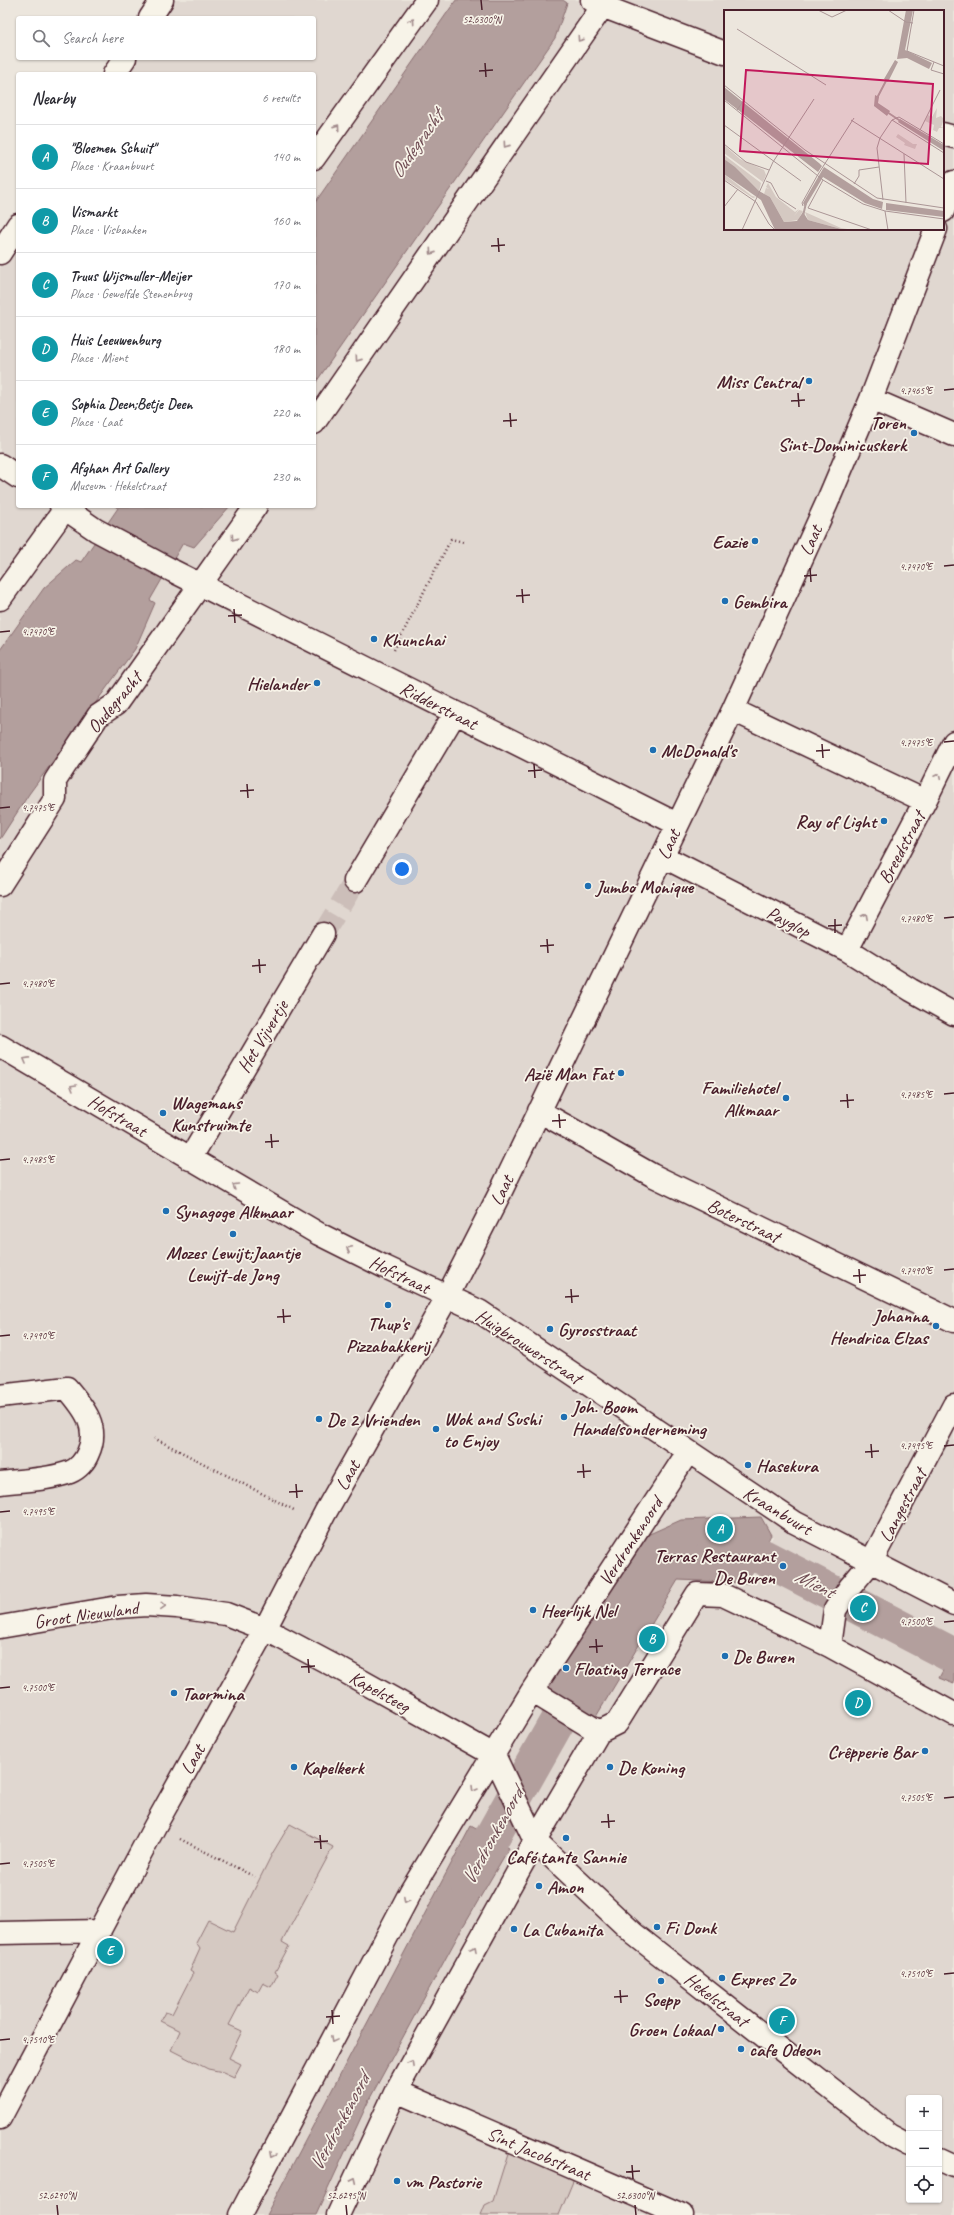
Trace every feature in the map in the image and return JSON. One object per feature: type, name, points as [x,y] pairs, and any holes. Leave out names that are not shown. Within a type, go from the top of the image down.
[{"type":"street","points":[[151,16],[162,0]]},
{"type":"street","points":[[316,155],[426,0]]},
{"type":"street","points":[[316,420],[600,2],[724,53]]},
{"type":"street","points":[[115,72],[124,60]]},
{"type":"street","points":[[944,134],[954,137]]},
{"type":"street","points":[[944,208],[954,182]]},
{"type":"street","points":[[0,253],[16,228]]},
{"type":"street","name":"Laat","points":[[0,2118],[155,1826],[265,1629],[320,1523],[451,1289],[500,1193],[733,710],[826,505],[871,399],[936,230]]},
{"type":"street","points":[[871,399],[954,435]]},
{"type":"street","points":[[0,465],[16,476]]},
{"type":"street","points":[[0,599],[63,508]]},
{"type":"street","name":"Ridderstraat","points":[[65,508],[96,530],[173,571],[678,824]]},
{"type":"street","name":"Oudegracht","points":[[0,885],[55,799],[55,781],[81,741],[98,716],[116,704],[202,585],[255,508]]},
{"type":"street","points":[[733,710],[925,802]]},
{"type":"street","points":[[355,881],[454,713]]},
{"type":"street","name":"Breedstraat","points":[[847,950],[925,802],[954,742]]},
{"type":"street","name":"Payglop","points":[[662,856],[847,950],[911,990],[954,1014]]},
{"type":"street","name":"Het Vijvertje","points":[[190,1159],[323,934]]},
{"type":"street","name":"Hofstraat","points":[[0,1046],[319,1234],[451,1289]]},
{"type":"street","name":"Boterstraat","points":[[538,1112],[652,1175],[954,1321]]},
{"type":"street","name":"Huigbrouwerstraat","points":[[451,1289],[479,1311],[688,1452]]},
{"type":"street","points":[[0,1396],[67,1388],[86,1411],[93,1428],[92,1445],[85,1461],[72,1472],[50,1478],[0,1483]]},
{"type":"street","name":"Langestraat","points":[[830,1646],[835,1610],[850,1587],[871,1562],[954,1405]]},
{"type":"street","name":"Kraanbuurt","points":[[688,1452],[794,1522],[871,1562]]},
{"type":"street","name":"Verdronkenoord","points":[[240,2215],[411,1891],[494,1756],[532,1690],[688,1452]]},
{"type":"street","points":[[871,1562],[954,1604]]},
{"type":"street","points":[[338,2215],[396,2091],[535,1841],[602,1728],[697,1594],[723,1595],[830,1646],[954,1714]]},
{"type":"street","name":"Groot Nieuwland","points":[[0,1627],[118,1606],[146,1605],[177,1607],[226,1614],[265,1629]]},
{"type":"street","name":"Kapelsteeg","points":[[265,1629],[342,1670],[494,1756]]},
{"type":"street","points":[[532,1690],[602,1728]]},
{"type":"street","points":[[494,1756],[535,1841]]},
{"type":"street","name":"Hekelstraat","points":[[535,1841],[634,1934],[890,2135],[906,2143]]},
{"type":"street","points":[[0,1933],[100,1930]]},
{"type":"street","name":"Sint Jacobstraat","points":[[396,2091],[682,2215]]},
{"type":"street","points":[[942,2161],[954,2167]]},
{"type":"path","points":[[380,675],[450,539],[464,542]]},
{"type":"path","points":[[154,1438],[320,1523]]},
{"type":"path","points":[[155,1826],[255,1877]]},
{"type":"shaded area","points":[[163,0],[954,0],[954,2215],[0,2215],[0,248],[16,223],[16,508],[316,508],[316,72],[115,72],[124,60],[316,60],[316,16],[152,16]]},
{"type":"shaded area","points":[[290,1824],[333,1847],[282,1942],[289,1946],[275,1972],[278,1974],[271,1987],[263,1983],[258,1992],[249,1987],[229,2025],[242,2031],[229,2058],[241,2064],[234,2077],[223,2072],[208,2069],[171,2050],[180,2031],[160,2021],[165,2012],[172,2014],[193,1973],[190,1971],[200,1949],[196,1943],[208,1920],[233,1932],[272,1854]]},
{"type":"shaded area","points":[[509,2150],[574,2179],[559,2215],[481,2215],[485,2205],[493,2201]]},
{"type":"water","points":[[456,0],[563,0],[567,3],[555,38],[316,382],[316,201]]},
{"type":"water","points":[[118,508],[228,508],[194,547],[183,543],[150,600],[155,603],[135,649],[29,794],[0,839],[0,650],[44,588],[76,560],[81,562]]},
{"type":"water","points":[[761,1517],[771,1535],[748,1583],[678,1580],[594,1720],[537,1693],[645,1536],[681,1520]]},
{"type":"water","points":[[954,1649],[954,1684],[939,1678]]},
{"type":"water","points":[[471,1826],[509,1848],[461,1930],[369,2100],[316,2215],[266,2215]]},
{"type":"pier","points":[[771,1536],[773,1536],[750,1584],[748,1583]]},
{"type":"waterway","name":"Mient","points":[[713,1554],[737,1553],[761,1556],[954,1656]]},
{"type":"waterway","name":"Verdronkenoord","points":[[467,1881],[566,1706],[579,1695],[587,1681]]},
{"type":"tunnel","points":[[323,934],[355,881]]},
{"type":"place","name":"Miss Central","points":[[809,381]]},
{"type":"place","name":"Toren Sint-Dominicuskerk","points":[[914,433]]},
{"type":"place","name":"Eazie","points":[[755,541]]},
{"type":"place","name":"Gembira","points":[[725,601]]},
{"type":"place","name":"Khunchai","points":[[374,639]]},
{"type":"place","name":"Hielander","points":[[317,683]]},
{"type":"place","name":"McDonald's","points":[[653,750]]},
{"type":"place","name":"Ray of Light","points":[[884,821]]},
{"type":"place","name":"Jumbo Monique","points":[[588,886]]},
{"type":"place","name":"Azië Man Fat","points":[[621,1073]]},
{"type":"place","name":"Familiehotel Alkmaar","points":[[786,1098]]},
{"type":"place","name":"Wagemans Kunstruimte","points":[[163,1113]]},
{"type":"place","name":"Synagoge Alkmaar","points":[[166,1211]]},
{"type":"place","name":"Mozes Lewijt;Jaantje Lewijt-de Jong","points":[[233,1234]]},
{"type":"place","name":"Thup's Pizzabakkerij","points":[[388,1305]]},
{"type":"place","name":"Johanna Hendrica Elzas","points":[[936,1326]]},
{"type":"place","name":"Gyrosstraat","points":[[550,1329]]},
{"type":"place","name":"Joh. Boom Handelsonderneming","points":[[564,1417]]},
{"type":"place","name":"De 2 Vrienden","points":[[319,1419]]},
{"type":"place","name":"Wok and Sushi to Enjoy","points":[[436,1429]]},
{"type":"place","name":"Hasekura","points":[[748,1465]]},
{"type":"place","name":"\"Bloemen Schuit\"","points":[[720,1529]]},
{"type":"place","name":"Terras Restaurant De Buren","points":[[783,1566]]},
{"type":"place","name":"Truus Wijsmuller-Meijer","points":[[863,1608]]},
{"type":"place","name":"Heerlijk Nel","points":[[533,1610]]},
{"type":"place","name":"Vismarkt","points":[[652,1639]]},
{"type":"place","name":"De Buren","points":[[725,1656]]},
{"type":"place","name":"Floating Terrace","points":[[566,1668]]},
{"type":"place","name":"Taormina","points":[[174,1693]]},
{"type":"place","name":"Huis Leeuwenburg","points":[[858,1703]]},
{"type":"place","name":"Crêpperie Bar","points":[[925,1751]]},
{"type":"place","name":"Kapelkerk","points":[[294,1767]]},
{"type":"place","name":"De Koning","points":[[610,1767]]},
{"type":"place","name":"Café tante Sannie","points":[[566,1838]]},
{"type":"place","name":"Amon","points":[[539,1886]]},
{"type":"place","name":"Fi Donk","points":[[657,1927]]},
{"type":"place","name":"La Cubanita","points":[[514,1929]]},
{"type":"place","name":"Sophia Deen;Betje Deen","points":[[110,1951]]},
{"type":"place","name":"Expres Zo","points":[[722,1978]]},
{"type":"place","name":"Soepp","points":[[661,1981]]},
{"type":"place","name":"Afghan Art Gallery","points":[[782,2021]]},
{"type":"place","name":"Groen Lokaal","points":[[721,2029]]},
{"type":"place","name":"cafe Odeon","points":[[741,2049]]},
{"type":"place","name":"vm Pastorie","points":[[397,2181]]}]
